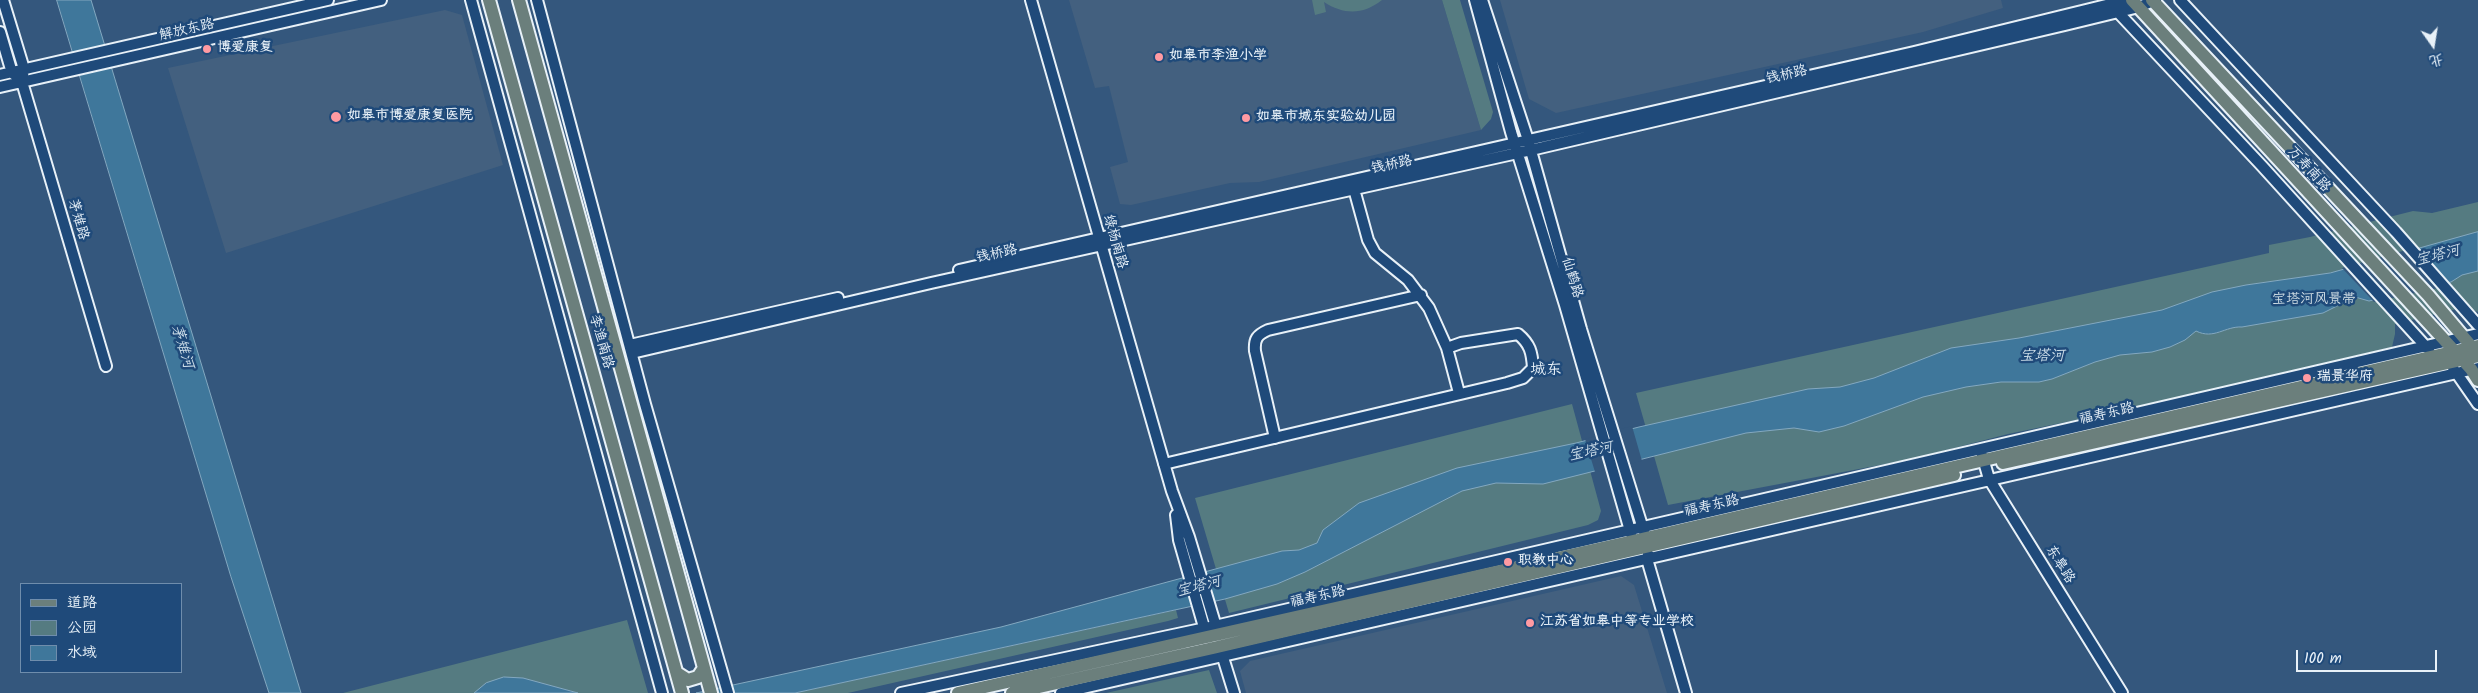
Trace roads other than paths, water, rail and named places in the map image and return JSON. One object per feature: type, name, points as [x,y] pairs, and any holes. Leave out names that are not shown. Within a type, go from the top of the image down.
[{"type":"main road","name":"李渔南路","points":[[489,0],[682,693]]},
{"type":"main road","name":"李渔南路","points":[[519,0],[710,689]]},
{"type":"main road","name":"万寿南路","points":[[2154,1],[2428,295],[2475,350]]},
{"type":"main road","name":"万寿南路","points":[[2136,4],[2408,300],[2444,342],[2469,366]]},
{"type":"main road","name":"福寿东路","points":[[2469,366],[2475,350]]},
{"type":"main road","name":"福寿东路","points":[[958,693],[1985,464],[2437,355],[2469,366]]},
{"type":"main road","name":"福寿东路","points":[[1985,464],[2469,366]]},
{"type":"main road","name":"福寿东路","points":[[1012,693],[1213,637]]},
{"type":"main road","points":[[677,673],[688,680],[698,677],[704,668]]},
{"type":"street","name":"茅雉路","points":[[3,0],[24,69],[22,82],[106,366]]},
{"type":"street","name":"解放东路","points":[[0,75],[328,0]]},
{"type":"street","name":"解放东路","points":[[0,87],[381,0]]},
{"type":"street","points":[[471,0],[662,693]]},
{"type":"street","points":[[538,0],[631,349],[727,688]]},
{"type":"street","name":"绿杨南路","points":[[1031,0],[1213,637]]},
{"type":"street","name":"仙鹤路","points":[[1475,0],[1516,148],[1565,305],[1594,411],[1623,504],[1640,542],[1686,693]]},
{"type":"street","name":"仙鹤路","points":[[1482,0],[1529,145],[1581,329],[1607,407],[1634,501],[1640,542]]},
{"type":"street","name":"钱桥路","points":[[631,349],[931,283],[1100,242],[1529,145],[2128,0]]},
{"type":"street","points":[[2180,0],[2396,232],[2478,325]]},
{"type":"street","name":"钱桥路","points":[[2111,5],[2154,1]]},
{"type":"street","points":[[2111,5],[2262,166],[2388,304],[2424,347],[2452,368],[2478,404]]},
{"type":"street","points":[[0,32],[12,73],[22,82]]},
{"type":"street","name":"钱桥路","points":[[1100,242],[1354,189],[1516,148]]},
{"type":"street","points":[[1354,189],[1368,240],[1375,253],[1397,269],[1429,308],[1446,348],[1459,393]]},
{"type":"street","points":[[1275,438],[1255,352],[1254,341],[1258,335],[1268,330],[1421,296]]},
{"type":"street","points":[[1164,464],[1522,378],[1533,368],[1532,355],[1527,342],[1518,334],[1461,342],[1446,348]]},
{"type":"street","points":[[901,693],[1213,637],[1985,464],[2444,342],[2475,350],[2478,334]]},
{"type":"street","name":"东皋路","points":[[1985,464],[2122,693]]},
{"type":"street","name":"绿杨南路","points":[[1184,538],[1212,614],[1213,637]]},
{"type":"street","points":[[1061,693],[1213,637]]},
{"type":"street","points":[[1213,637],[1234,693]]},
{"type":"water","name":"茅雉河","points":[[57,0],[91,0],[301,693],[269,693],[231,577]]},
{"type":"water","name":"宝塔河","points":[[2478,232],[2478,271],[2462,275],[2451,282],[2369,301],[2355,297],[2323,313],[2230,328],[2208,334],[2196,331],[2185,340],[2170,347],[2152,352],[2120,355],[2095,362],[2052,379],[2039,382],[2001,382],[1966,387],[1923,397],[1844,426],[1819,432],[1794,428],[1746,433],[1543,484],[1496,483],[1462,491],[1305,572],[1277,584],[1225,599],[795,693],[696,693],[1001,627],[1282,551],[1299,550],[1317,543],[1323,530],[1359,503],[1457,468],[1576,443],[1808,389],[1840,387],[1874,378],[1951,348],[2019,338],[2162,310],[2212,292],[2246,285],[2330,273]]},
{"type":"water","points":[[504,677],[523,678],[578,693],[474,693],[486,683]]},
{"type":"place","name":"博爱康复","points":[[207,49]]},
{"type":"place","name":"如皋市李渔小学","points":[[1159,57]]},
{"type":"place","name":"如皋市博爱康复医院","points":[[336,117]]},
{"type":"place","name":"如皋市城东实验幼儿园","points":[[1246,118]]},
{"type":"place","name":"瑞景华府","points":[[2307,378]]},
{"type":"place","name":"职教中心","points":[[1508,562]]},
{"type":"place","name":"江苏省如皋中等专业学校","points":[[1530,623]]},
{"type":"district","name":"城东","points":[[1546,371]]},
{"type":"park label","name":"宝塔河风景带","points":[[2314,301]]}]
